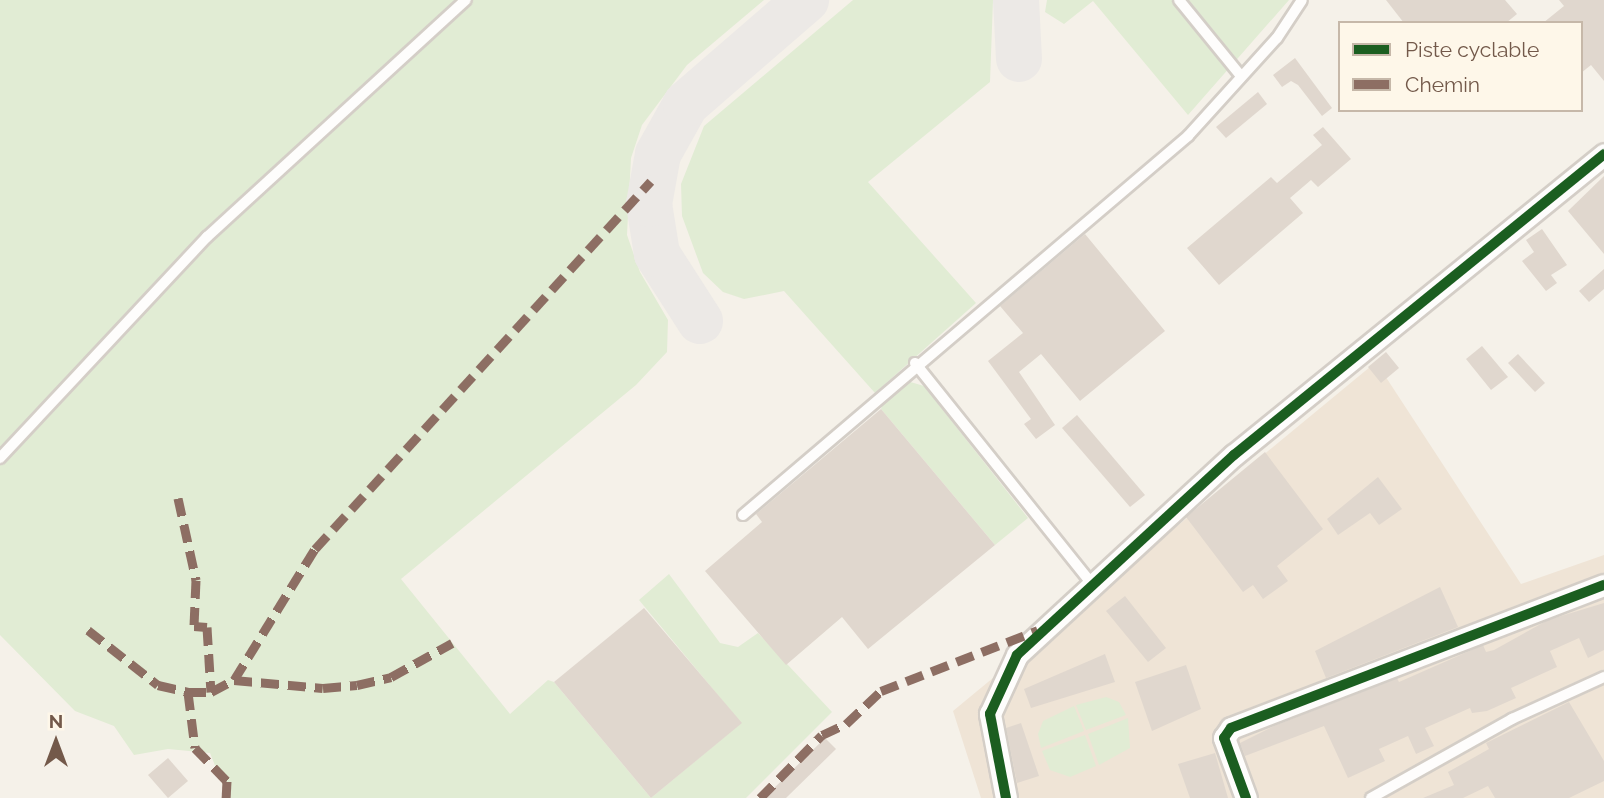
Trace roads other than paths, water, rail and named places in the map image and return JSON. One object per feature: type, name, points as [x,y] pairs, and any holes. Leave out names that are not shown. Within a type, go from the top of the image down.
[{"type":"street","points":[[1006,798],[990,714],[1000,682],[1017,655],[1091,583],[1234,455],[1604,154]]},
{"type":"street","points":[[1247,798],[1224,738],[1231,728],[1604,585]]},
{"type":"lane","points":[[0,458],[207,237],[466,0]]},
{"type":"lane","points":[[1179,0],[1241,76]]},
{"type":"lane","points":[[743,515],[915,363],[1188,136],[1277,38],[1302,0]]},
{"type":"lane","points":[[915,363],[1091,583]]},
{"type":"lane","points":[[1371,798],[1512,719],[1604,677]]}]
